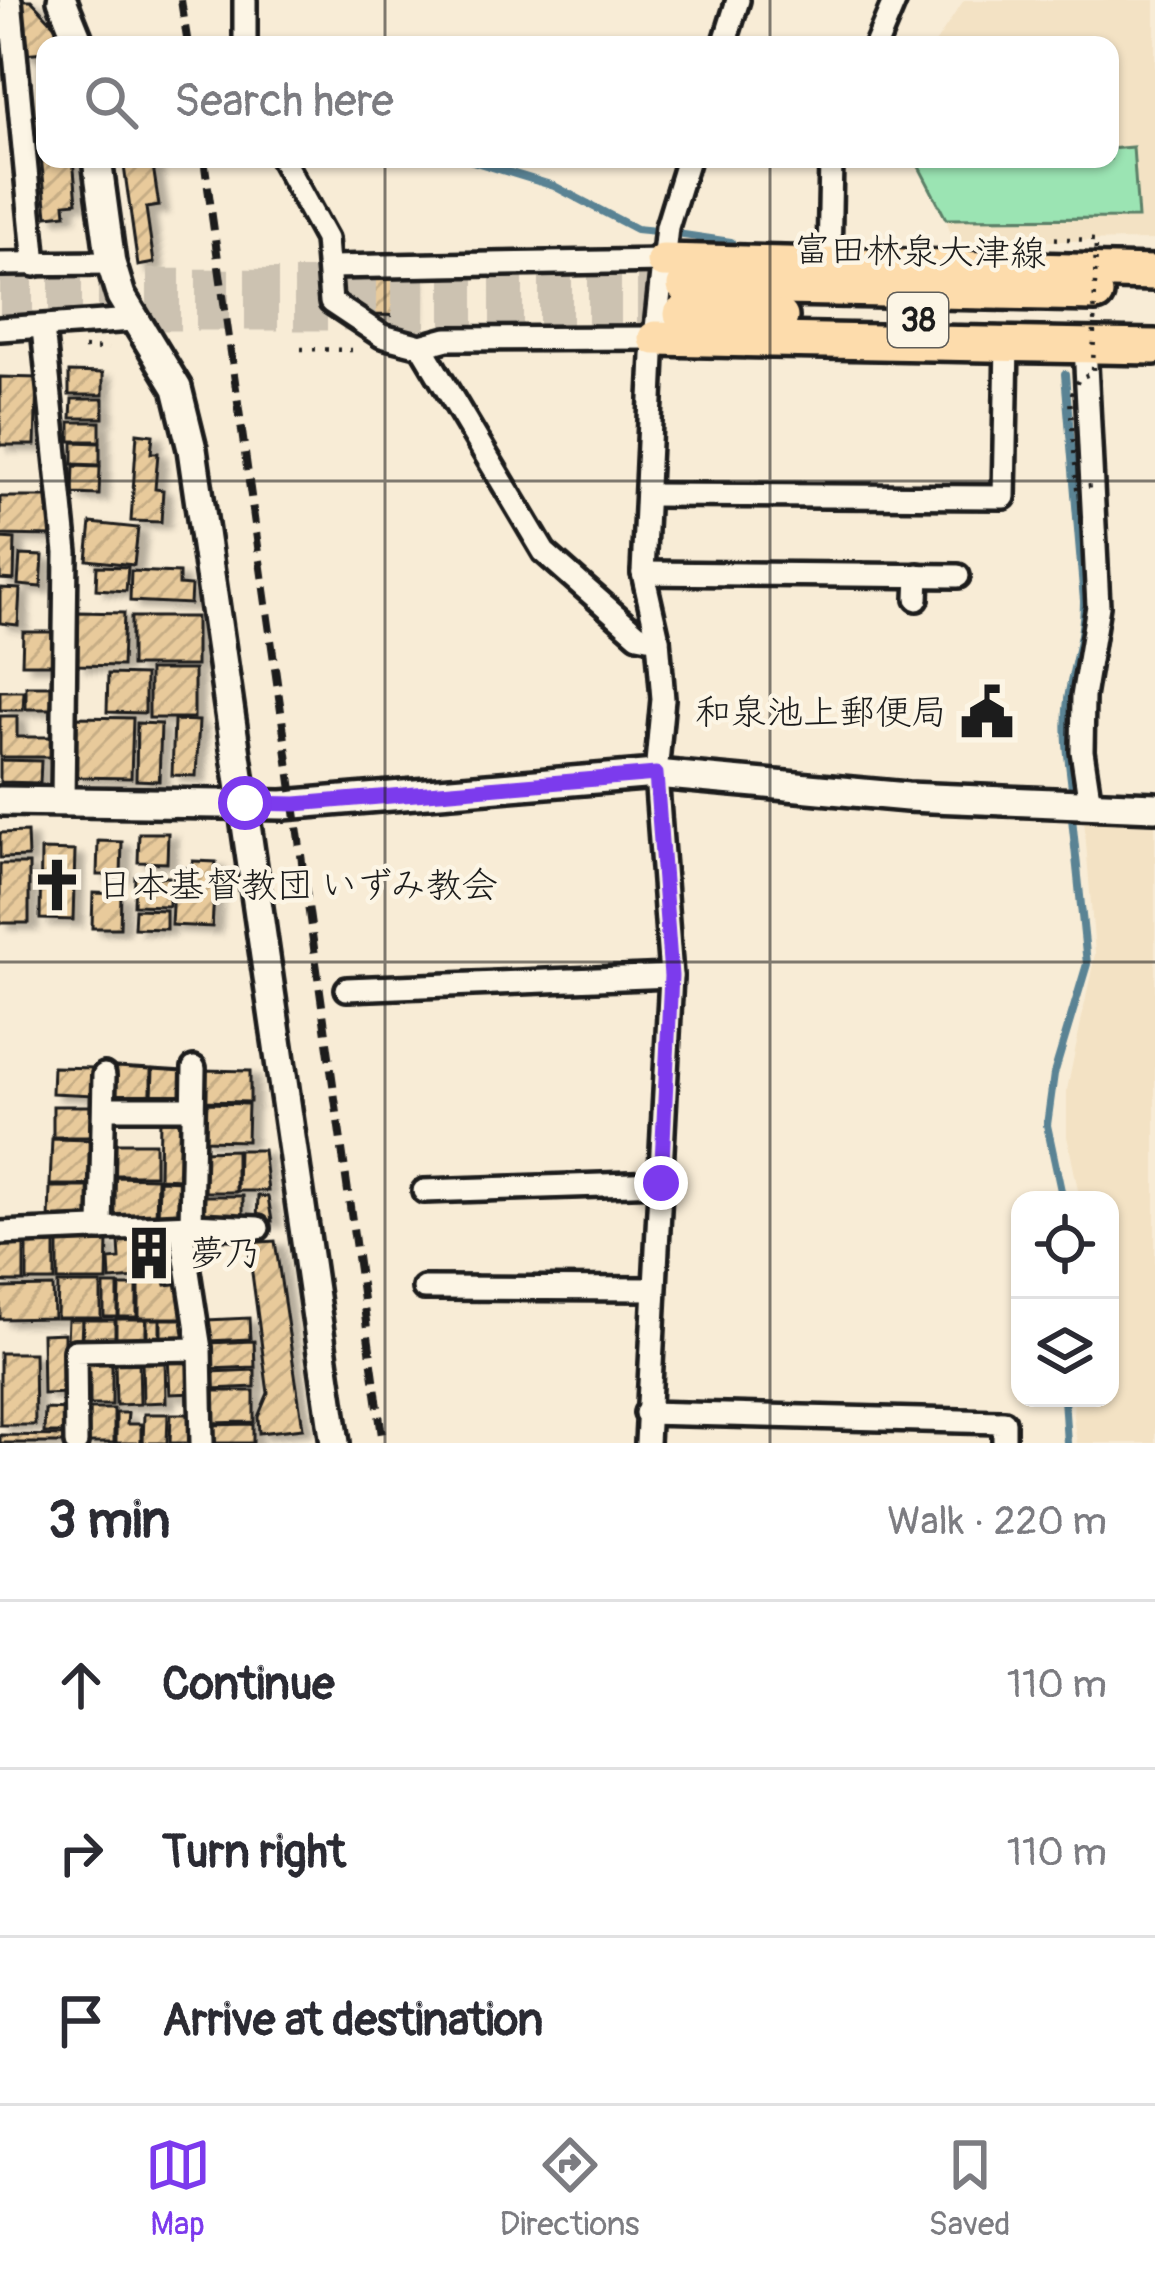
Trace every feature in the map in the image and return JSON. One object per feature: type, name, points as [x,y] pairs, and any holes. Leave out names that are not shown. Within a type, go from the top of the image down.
[{"type":"main road","points":[[676,287],[829,263],[1155,273]]},
{"type":"main road","name":"富田林泉大津線","points":[[676,287],[1155,295]]},
{"type":"main road","name":"富田林泉大津線","points":[[676,287],[1155,325]]},
{"type":"main road","points":[[655,338],[1155,346]]},
{"type":"street","points":[[10,0],[35,265]]},
{"type":"street","points":[[62,0],[76,36]]},
{"type":"street","points":[[245,0],[245,36]]},
{"type":"street","points":[[727,36],[738,0]]},
{"type":"street","points":[[880,36],[895,0]]},
{"type":"street","points":[[98,168],[111,263],[134,320],[177,388],[192,449],[335,1443]]},
{"type":"street","points":[[287,168],[326,239],[331,302],[382,335],[421,346],[447,339],[655,338]]},
{"type":"street","points":[[647,1443],[671,976],[656,774],[663,699],[658,639],[643,574],[655,338],[676,287],[667,227],[685,168]]},
{"type":"street","points":[[829,263],[831,168]]},
{"type":"street","points":[[0,264],[111,263]]},
{"type":"street","points":[[331,267],[676,287]]},
{"type":"street","points":[[0,329],[134,320]]},
{"type":"street","points":[[43,328],[66,553],[62,800]]},
{"type":"street","points":[[647,495],[1004,497],[1007,343]]},
{"type":"street","points":[[1085,345],[1098,606],[1083,698],[1082,751],[1090,804]]},
{"type":"street","points":[[421,346],[544,552],[638,635],[658,639]]},
{"type":"street","points":[[643,574],[958,576]]},
{"type":"street","points":[[917,599],[919,575]]},
{"type":"street","points":[[0,800],[296,804],[656,774],[908,797],[1155,807]]},
{"type":"street","points":[[347,989],[671,976]]},
{"type":"street","points":[[194,1068],[186,1226],[200,1349],[202,1443]]},
{"type":"street","points":[[101,1229],[104,1076]]},
{"type":"street","points":[[104,1108],[193,1108]]},
{"type":"street","points":[[424,1191],[661,1183]]},
{"type":"street","points":[[0,1233],[258,1228]]},
{"type":"street","points":[[424,1288],[654,1288]]},
{"type":"street","points":[[76,1443],[75,1351],[200,1349]]},
{"type":"street","points":[[646,1413],[1004,1422],[1004,1443]]},
{"type":"street","points":[[880,1419],[880,1443]]},
{"type":"path","points":[[983,236],[1096,240],[1093,373],[1079,378],[1070,399],[1077,488],[1091,486]]},
{"type":"path","points":[[301,349],[353,350]]},
{"type":"shaded area","points":[[964,0],[1155,0],[1155,240],[953,242],[941,201],[919,168],[1119,168],[1119,36],[940,36]]},
{"type":"shaded area","points":[[1084,818],[1155,824],[1155,1443],[1077,1443],[1073,1416],[1074,1407],[1119,1407],[1119,1191],[1078,1191],[1067,1136],[1067,1090],[1095,954]]},
{"type":"green space","points":[[1133,147],[1138,218],[946,219],[920,168],[1119,168],[1119,148]]},
{"type":"building","points":[[18,0],[31,0],[56,27],[57,36],[36,36],[36,53],[23,54]]},
{"type":"building","points":[[42,168],[74,168],[77,202],[65,203],[66,214],[47,216]]},
{"type":"building","points":[[124,168],[153,168],[159,206],[146,208],[154,263],[138,266]]},
{"type":"building","points":[[374,277],[413,277],[412,316],[374,315]]},
{"type":"building","points":[[69,372],[103,373],[103,395],[69,395]]},
{"type":"building","points":[[0,377],[37,378],[35,445],[0,445]]},
{"type":"building","points":[[72,399],[103,399],[103,418],[71,418]]},
{"type":"building","points":[[70,422],[100,422],[100,441],[70,441]]},
{"type":"building","points":[[137,433],[153,435],[151,453],[158,453],[155,489],[163,490],[161,522],[131,521]]},
{"type":"building","points":[[73,442],[100,443],[100,465],[73,464]]},
{"type":"building","points":[[74,466],[100,467],[99,495],[73,494]]},
{"type":"building","points":[[0,497],[56,497],[55,536],[0,535]]},
{"type":"building","points":[[91,523],[138,528],[134,565],[87,560]]},
{"type":"building","points":[[0,538],[15,539],[14,580],[0,579]]},
{"type":"building","points":[[20,555],[43,556],[41,587],[18,585]]},
{"type":"building","points":[[97,566],[128,567],[126,591],[96,589]]},
{"type":"building","points":[[131,571],[179,573],[179,585],[191,586],[190,604],[130,601]]},
{"type":"building","points":[[0,588],[20,589],[18,625],[0,623]]},
{"type":"building","points":[[78,612],[124,613],[122,666],[77,665]]},
{"type":"building","points":[[131,617],[196,617],[196,666],[131,666]]},
{"type":"building","points":[[23,632],[56,632],[56,664],[22,664]]},
{"type":"building","points":[[149,670],[194,670],[194,718],[149,718]]},
{"type":"building","points":[[108,674],[145,675],[145,713],[107,712]]},
{"type":"building","points":[[26,686],[55,686],[54,709],[26,709]]},
{"type":"building","points":[[0,691],[24,691],[23,710],[0,710]]},
{"type":"building","points":[[0,716],[17,716],[17,737],[58,737],[58,757],[0,757]]},
{"type":"building","points":[[75,717],[133,718],[131,778],[73,777]]},
{"type":"building","points":[[174,720],[199,721],[196,776],[172,775]]},
{"type":"building","points":[[137,723],[161,724],[159,781],[136,780]]},
{"type":"building","points":[[0,760],[41,761],[40,783],[0,782]]},
{"type":"building","points":[[27,832],[28,857],[0,858],[0,833]]},
{"type":"building","points":[[139,833],[168,833],[167,863],[138,862]]},
{"type":"building","points":[[98,841],[122,842],[121,875],[97,875]]},
{"type":"building","name":"日本基督教団 いずみ教会","points":[[41,850],[75,851],[73,920],[40,919]]},
{"type":"building","points":[[193,861],[216,862],[212,927],[171,925],[174,868],[192,868]]},
{"type":"building","points":[[0,864],[29,864],[29,923],[0,923]]},
{"type":"building","points":[[135,877],[169,877],[169,906],[134,905]]},
{"type":"building","points":[[93,893],[121,894],[120,928],[92,928]]},
{"type":"building","points":[[135,909],[166,910],[166,929],[134,928]]},
{"type":"building","points":[[53,1067],[95,1068],[94,1095],[52,1093]]},
{"type":"building","points":[[116,1067],[151,1069],[151,1099],[120,1099],[114,1093]]},
{"type":"building","points":[[153,1069],[183,1071],[182,1094],[177,1099],[152,1099]]},
{"type":"building","points":[[201,1070],[250,1071],[250,1102],[201,1101]]},
{"type":"building","points":[[202,1103],[248,1104],[247,1141],[201,1140]]},
{"type":"building","points":[[53,1106],[94,1106],[93,1137],[53,1137]]},
{"type":"building","points":[[160,1118],[176,1119],[184,1130],[182,1179],[159,1178]]},
{"type":"building","points":[[52,1139],[93,1140],[92,1185],[50,1185]]},
{"type":"building","points":[[113,1143],[155,1143],[155,1175],[113,1175]]},
{"type":"building","points":[[236,1150],[236,1192],[201,1192],[201,1151]]},
{"type":"building","points":[[238,1150],[263,1150],[268,1191],[237,1191]]},
{"type":"building","points":[[112,1177],[157,1178],[156,1220],[112,1220]]},
{"type":"building","points":[[159,1180],[182,1181],[181,1220],[158,1220]]},
{"type":"building","points":[[50,1187],[92,1187],[91,1222],[49,1222]]},
{"type":"building","points":[[200,1196],[243,1196],[243,1220],[200,1220]]},
{"type":"building","points":[[258,1196],[268,1197],[272,1221],[257,1220]]},
{"type":"building","name":"夢乃","points":[[178,1238],[180,1275],[110,1280],[109,1260],[120,1259],[119,1242]]},
{"type":"building","points":[[0,1240],[24,1240],[24,1282],[0,1282]]},
{"type":"building","points":[[27,1240],[55,1240],[55,1281],[27,1281]]},
{"type":"building","points":[[58,1240],[108,1240],[107,1281],[58,1281]]},
{"type":"building","points":[[275,1241],[303,1428],[259,1433],[258,1417],[268,1393],[248,1243]]},
{"type":"building","points":[[164,1278],[166,1285],[182,1283],[188,1318],[139,1318],[139,1280]]},
{"type":"building","points":[[58,1284],[101,1284],[101,1318],[57,1318]]},
{"type":"building","points":[[104,1285],[118,1285],[118,1317],[104,1317]]},
{"type":"building","points":[[120,1286],[137,1286],[137,1317],[119,1317]]},
{"type":"building","points":[[53,1287],[54,1318],[0,1319],[0,1288]]},
{"type":"building","points":[[249,1318],[250,1339],[208,1341],[207,1320]]},
{"type":"building","points":[[116,1319],[146,1319],[146,1339],[116,1340]]},
{"type":"building","points":[[147,1319],[160,1319],[160,1339],[147,1339]]},
{"type":"building","points":[[161,1319],[190,1319],[190,1339],[161,1339]]},
{"type":"building","points":[[68,1320],[82,1320],[81,1341],[67,1341]]},
{"type":"building","points":[[83,1320],[115,1320],[115,1340],[83,1340]]},
{"type":"building","points":[[64,1333],[70,1393],[43,1394],[42,1334]]},
{"type":"building","points":[[254,1341],[255,1367],[208,1369],[207,1343]]},
{"type":"building","points":[[0,1353],[34,1353],[35,1425],[0,1425]]},
{"type":"building","points":[[193,1355],[195,1393],[170,1394],[168,1356]]},
{"type":"building","points":[[139,1358],[140,1404],[116,1405],[115,1359]]},
{"type":"building","points":[[165,1358],[166,1402],[143,1403],[142,1359]]},
{"type":"building","points":[[80,1359],[112,1359],[112,1405],[90,1405],[90,1373],[80,1373]]},
{"type":"building","points":[[255,1370],[255,1387],[210,1389],[210,1372]]},
{"type":"building","points":[[210,1391],[254,1391],[254,1422],[211,1423]]},
{"type":"building","points":[[45,1409],[71,1410],[70,1433],[44,1433]]},
{"type":"building","points":[[82,1409],[114,1409],[114,1443],[82,1443]]},
{"type":"building","points":[[116,1413],[128,1413],[127,1424],[141,1424],[141,1443],[116,1443]]},
{"type":"building","points":[[144,1414],[168,1414],[167,1443],[143,1443]]},
{"type":"building","points":[[171,1414],[196,1414],[196,1443],[170,1443]]},
{"type":"building","points":[[253,1424],[253,1443],[212,1443],[211,1425]]},
{"type":"building","points":[[0,1435],[68,1436],[68,1443],[0,1443]]},
{"type":"waterway","points":[[495,168],[554,186],[636,229],[656,231]]},
{"type":"waterway","points":[[677,234],[731,242]]},
{"type":"waterway","points":[[1065,374],[1084,601],[1067,710],[1072,787]]},
{"type":"waterway","points":[[1061,1191],[1047,1125],[1054,1074],[1087,964],[1072,818]]},
{"type":"waterway","points":[[1065,1407],[1067,1443]]},
{"type":"tunnel","points":[[0,285],[684,286]]},
{"type":"tunnel","points":[[0,314],[681,314]]},
{"type":"railway","points":[[181,0],[187,36]]},
{"type":"railway","points":[[205,168],[383,1443]]},
{"type":"place","name":"和泉池上郵便局","points":[[987,712]]},
{"type":"place","name":"日本基督教団 いずみ教会","points":[[57,885]]},
{"type":"place","name":"夢乃","points":[[149,1253]]},
{"type":"route","points":[[245,803],[283,805],[656,774],[671,976],[661,1183]]}]
